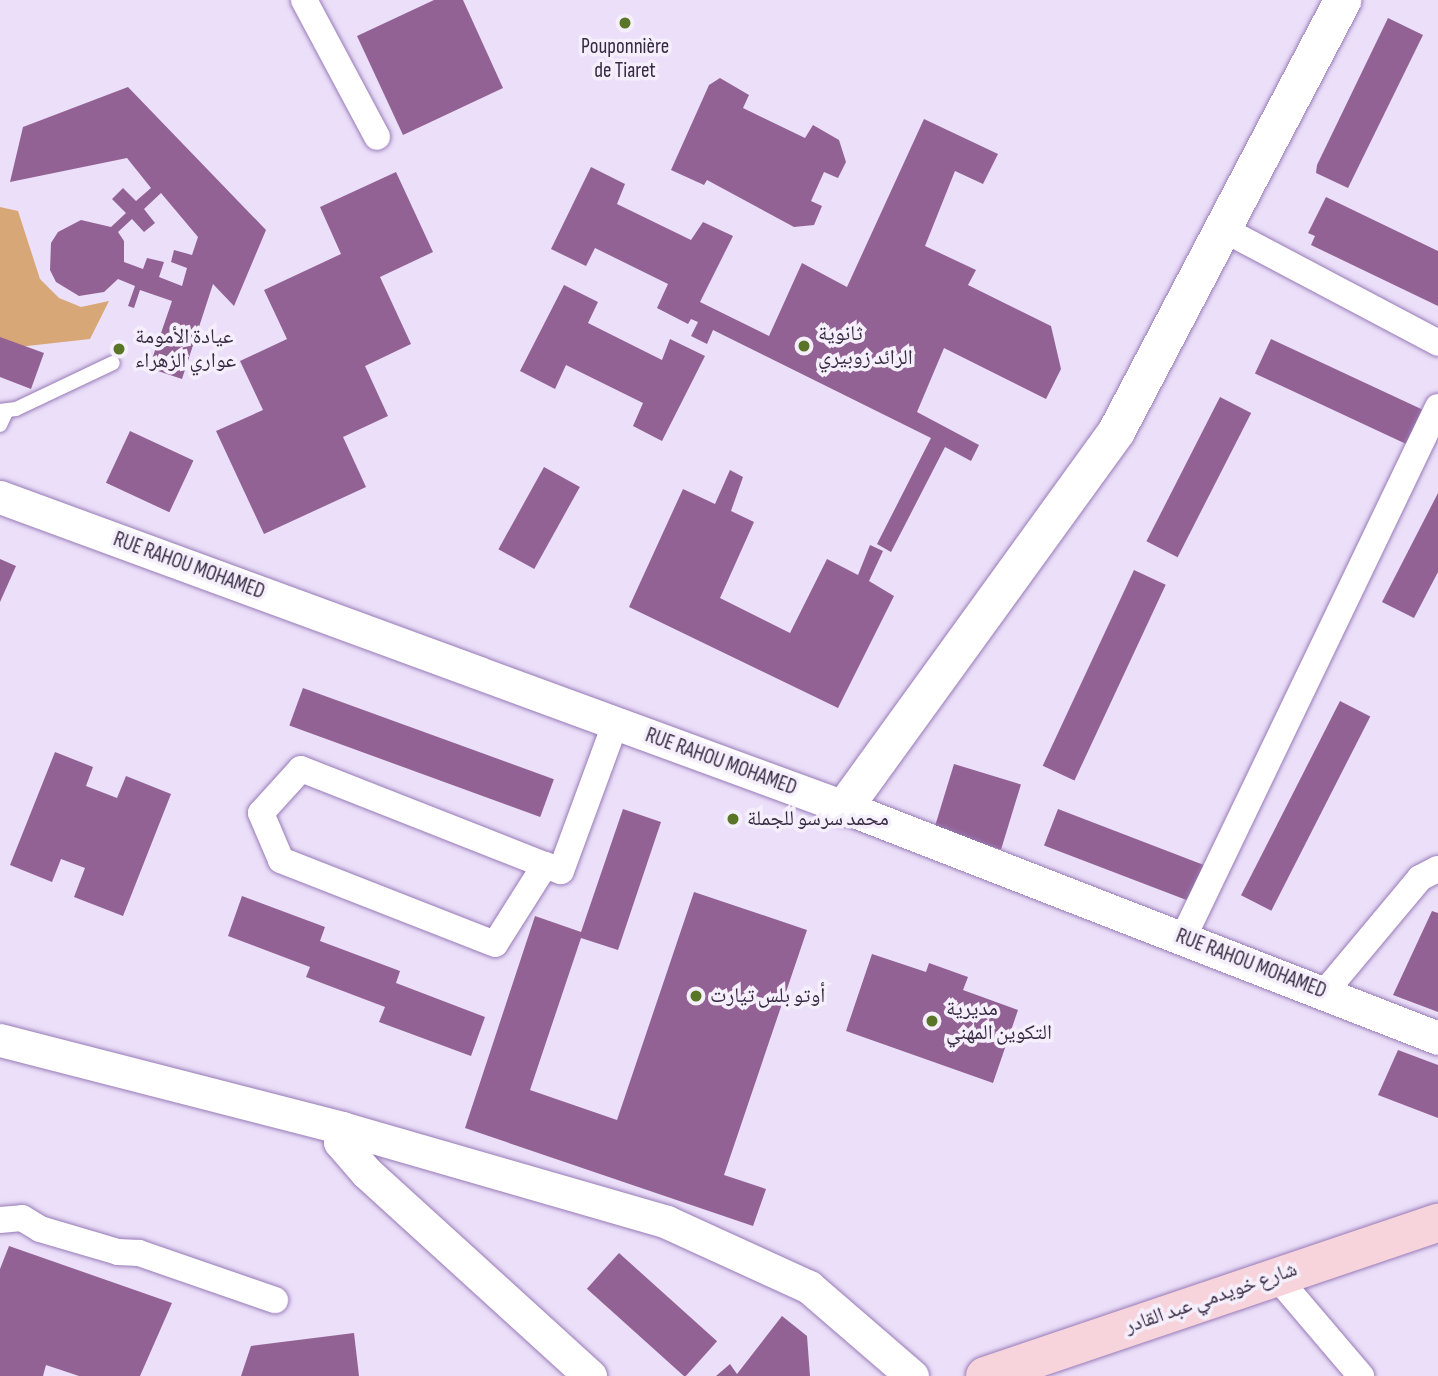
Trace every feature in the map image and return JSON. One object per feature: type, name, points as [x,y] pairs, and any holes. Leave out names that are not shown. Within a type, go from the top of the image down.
[{"type":"main road","points":[[844,807],[1116,431],[1225,230],[1342,0]]},
{"type":"main road","name":"شارع خويدمي عبد القادر","points":[[1001,1371],[1275,1275],[1438,1223]]},
{"type":"street","points":[[304,0],[377,137]]},
{"type":"street","points":[[1225,230],[1438,343]]},
{"type":"street","points":[[1183,938],[1438,407]]},
{"type":"street","name":"RUE RAHOU MOHAMED","points":[[0,497],[844,807],[1438,1038]]},
{"type":"street","points":[[545,865],[495,944],[281,860],[261,813],[301,769],[561,871],[615,724]]},
{"type":"street","points":[[1324,993],[1420,878],[1438,869]]},
{"type":"street","points":[[0,1040],[342,1128],[667,1222],[749,1257],[809,1287],[912,1376]]},
{"type":"street","points":[[342,1128],[340,1142],[366,1172],[590,1376]]},
{"type":"street","points":[[0,1220],[22,1218],[40,1229],[118,1252],[139,1253],[275,1300]]},
{"type":"street","points":[[1275,1275],[1361,1376]]},
{"type":"lane","points":[[2,416],[113,363]]},
{"type":"shaded area","points":[[0,207],[18,211],[40,279],[59,298],[81,307],[109,301],[90,339],[0,349]]},
{"type":"building","points":[[434,0],[463,0],[503,88],[403,135],[357,36]]},
{"type":"building","points":[[1388,18],[1423,35],[1348,188],[1316,173],[1317,165]]},
{"type":"building","points":[[720,78],[749,95],[743,108],[805,138],[813,125],[839,140],[846,162],[838,178],[824,172],[811,201],[822,206],[814,225],[794,227],[707,180],[704,185],[671,170],[709,85]]},
{"type":"building","points":[[128,87],[266,230],[234,306],[213,284],[182,379],[149,368],[172,301],[140,290],[134,308],[128,306],[135,286],[118,279],[104,292],[79,296],[56,282],[50,270],[51,243],[58,232],[81,220],[111,227],[126,213],[112,199],[123,188],[136,201],[151,188],[127,158],[10,182],[23,127]],"holes":[[[161,193],[198,237],[192,255],[174,250],[171,262],[187,268],[182,286],[159,277],[164,262],[147,258],[143,269],[124,262],[124,241],[118,232],[132,219],[144,232],[155,223],[144,209]]]},
{"type":"building","points":[[924,119],[998,154],[983,184],[955,171],[925,246],[976,270],[968,285],[1051,326],[1061,369],[1046,399],[944,348],[917,412],[979,445],[971,461],[945,447],[891,552],[877,544],[931,438],[713,330],[707,344],[691,336],[698,322],[691,319],[688,324],[657,308],[668,284],[595,248],[586,266],[551,249],[591,167],[625,184],[617,204],[691,240],[703,222],[733,236],[700,302],[769,336],[802,263],[847,287]]},
{"type":"building","points":[[396,172],[433,252],[380,277],[411,344],[365,366],[388,416],[343,437],[366,487],[264,534],[216,431],[263,410],[240,361],[287,339],[264,290],[341,254],[320,207]]},
{"type":"building","points":[[1326,197],[1438,251],[1438,306],[1311,245],[1315,236],[1308,233]]},
{"type":"building","points":[[564,285],[598,302],[588,323],[662,360],[670,339],[705,356],[662,441],[633,426],[643,403],[566,365],[555,389],[520,371]]},
{"type":"building","points":[[0,337],[44,353],[31,389],[0,377]]},
{"type":"building","points":[[1271,339],[1426,411],[1410,446],[1255,373]]},
{"type":"building","points":[[1220,397],[1251,413],[1178,557],[1146,541]]},
{"type":"building","points":[[130,431],[193,461],[169,512],[106,483]]},
{"type":"building","points":[[544,467],[580,487],[534,569],[498,549]]},
{"type":"building","points":[[730,470],[743,477],[731,511],[754,522],[720,598],[790,633],[827,559],[858,575],[870,545],[883,551],[869,581],[894,596],[838,708],[629,607],[683,489],[715,504]]},
{"type":"building","points":[[1438,493],[1438,572],[1414,618],[1382,602]]},
{"type":"building","points":[[0,559],[16,566],[0,602]]},
{"type":"building","points":[[1134,570],[1166,585],[1074,781],[1043,766]]},
{"type":"building","points":[[303,688],[554,779],[540,817],[289,726]]},
{"type":"building","points":[[1340,701],[1370,716],[1271,911],[1241,895]]},
{"type":"building","points":[[55,752],[93,767],[86,786],[117,798],[126,776],[171,794],[123,916],[74,897],[85,868],[61,859],[52,882],[10,865]]},
{"type":"building","points":[[954,764],[1021,784],[1001,849],[934,829]]},
{"type":"building","points":[[623,809],[661,822],[618,950],[581,938],[530,1090],[617,1120],[694,892],[807,930],[724,1175],[766,1189],[753,1226],[465,1128],[535,916],[581,932]]},
{"type":"building","points":[[1058,809],[1208,867],[1194,903],[1044,845]]},
{"type":"building","points":[[242,896],[325,927],[320,941],[400,971],[396,983],[485,1017],[471,1056],[379,1022],[385,1007],[306,977],[310,967],[228,936]]},
{"type":"building","points":[[1432,911],[1438,913],[1438,1012],[1393,995]]},
{"type":"building","name":"مديرية التكوين المهني","points":[[872,954],[926,972],[929,963],[968,977],[963,990],[1018,1010],[993,1083],[846,1031]]},
{"type":"building","points":[[1398,1050],[1438,1065],[1438,1118],[1378,1095]]},
{"type":"building","points":[[9,1246],[172,1303],[140,1376],[79,1376],[46,1365],[43,1376],[0,1376],[0,1269]]},
{"type":"building","points":[[619,1253],[717,1341],[684,1376],[587,1289]]},
{"type":"building","points":[[782,1316],[807,1336],[810,1376],[716,1376],[730,1364],[737,1374]]},
{"type":"building","points":[[354,1333],[359,1376],[241,1376],[251,1346]]},
{"type":"place","name":"Pouponnière de Tiaret","points":[[625,23]]},
{"type":"place","name":"ثانوية الرائد زوبيري","points":[[804,346]]},
{"type":"place","name":"عيادة الأمومة عواري الزهراء","points":[[119,349]]},
{"type":"place","name":"محمد سرسو للجملة","points":[[733,819]]},
{"type":"place","name":"أوتو بلس تيارت","points":[[696,996]]},
{"type":"place","name":"مديرية التكوين المهني","points":[[932,1021]]}]
